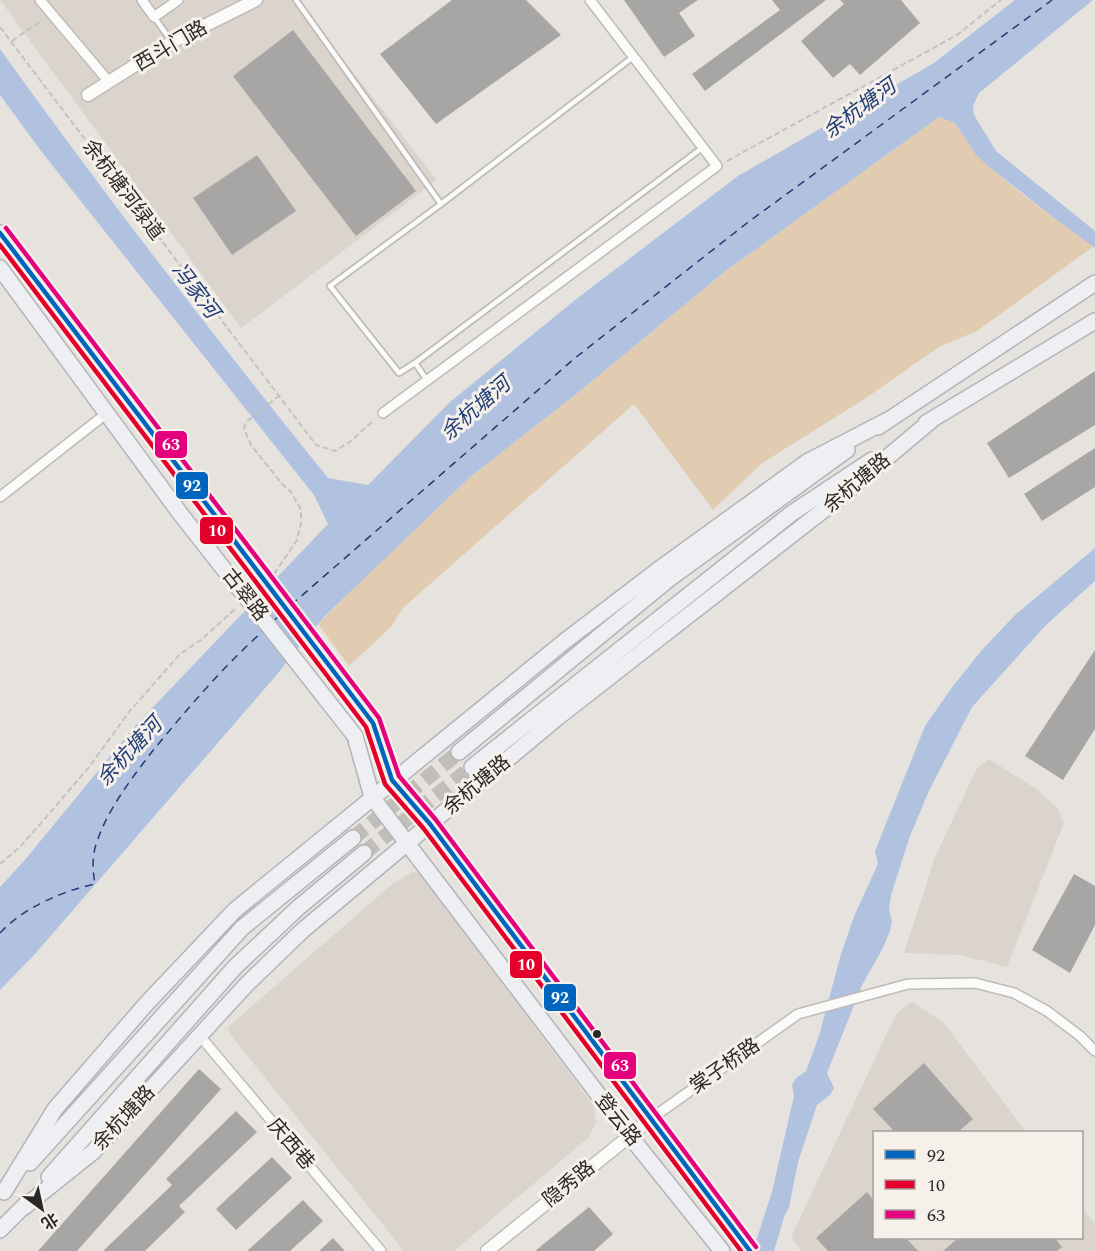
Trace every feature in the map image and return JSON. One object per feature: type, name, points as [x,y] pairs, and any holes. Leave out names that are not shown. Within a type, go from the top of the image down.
[{"type":"main road","name":"古翠路","points":[[0,233],[373,723],[392,780],[430,824]]},
{"type":"main road","name":"古翠路","points":[[0,268],[179,512],[355,736],[372,797],[408,843]]},
{"type":"main road","name":"余杭塘路","points":[[459,752],[669,579],[886,421],[1095,283]]},
{"type":"main road","name":"余杭塘路","points":[[472,767],[792,513],[933,418],[1095,321]]},
{"type":"main road","name":"余杭塘路","points":[[22,1208],[93,1152],[247,984],[303,930],[557,718],[840,498],[933,418]]},
{"type":"main road","name":"余杭塘路","points":[[2,1193],[55,1108],[235,909],[565,640],[807,462],[886,421]]},
{"type":"main road","name":"登云路","points":[[430,824],[750,1251]]},
{"type":"main road","name":"余杭塘路","points":[[2,1193],[242,928],[353,838]]},
{"type":"main road","name":"登云路","points":[[408,843],[629,1135],[722,1251]]},
{"type":"main road","name":"余杭塘路","points":[[0,1230],[235,967],[298,907],[364,853]]},
{"type":"street","points":[[40,0],[108,82]]},
{"type":"street","points":[[142,0],[154,17],[178,0]]},
{"type":"street","name":"西斗门路","points":[[88,95],[172,42],[256,0]]},
{"type":"street","points":[[383,413],[717,166],[590,0]]},
{"type":"street","points":[[0,497],[107,413]]},
{"type":"street","name":"棠子桥路","points":[[652,1118],[798,1014],[908,984],[975,983],[1014,993],[1047,1011],[1080,1036],[1095,1052]]},
{"type":"street","name":"庆西巷","points":[[200,1036],[381,1251]]},
{"type":"street","name":"隐秀路","points":[[487,1251],[652,1118]]},
{"type":"lane","points":[[296,0],[441,204]]},
{"type":"lane","points":[[154,17],[172,42]]},
{"type":"lane","points":[[633,57],[330,286],[399,373],[416,363],[702,148]]},
{"type":"lane","points":[[416,363],[427,380]]},
{"type":"path","points":[[717,166],[957,34],[1001,0]]},
{"type":"path","points":[[11,41],[51,14]]},
{"type":"path","name":"余杭塘河绿道","points":[[0,27],[280,395],[300,427],[316,445],[335,451],[351,441],[383,413]]},
{"type":"path","points":[[268,580],[277,572],[293,548],[301,523],[301,510],[291,492],[282,484],[246,437],[244,429],[246,422],[280,395]]},
{"type":"path","points":[[0,864],[20,847],[49,814],[89,767],[129,711],[180,654],[243,602]]},
{"type":"shaded area","points":[[0,0],[297,0],[437,180],[241,328]]},
{"type":"shaded area","points":[[939,117],[955,123],[967,141],[999,175],[1037,206],[1094,246],[977,331],[939,347],[866,398],[761,464],[713,510],[634,404],[403,608],[391,627],[349,666],[318,624],[470,477],[575,395],[723,273]]},
{"type":"shaded area","points":[[989,759],[1038,790],[1058,809],[1064,823],[1007,967],[960,955],[904,953],[935,857],[977,768]]},
{"type":"shaded area","points":[[412,872],[426,874],[511,984],[533,1025],[594,1106],[596,1123],[588,1138],[454,1251],[404,1251],[229,1033],[228,1027],[391,885]]},
{"type":"shaded area","points":[[912,1002],[943,1022],[1025,1131],[873,1131],[873,1239],[1083,1239],[1083,1208],[1095,1225],[1095,1251],[801,1251],[791,1237],[898,1012]]},
{"type":"water","name":"余杭塘河","points":[[1015,0],[1093,0],[979,93],[973,106],[974,115],[996,151],[1095,231],[1095,248],[988,166],[976,155],[955,123],[939,117],[723,273],[575,395],[470,477],[324,617],[35,954],[0,990],[0,887],[135,726],[328,524],[314,495],[41,151],[0,95],[0,49],[161,266],[328,478],[368,485],[450,402],[575,300],[738,176],[934,63]]},
{"type":"water","points":[[1095,548],[1095,581],[1046,625],[972,707],[928,793],[910,836],[891,895],[890,931],[862,985],[827,1073],[834,1088],[830,1095],[817,1105],[798,1162],[789,1207],[774,1251],[753,1251],[772,1192],[794,1096],[792,1085],[796,1078],[806,1071],[819,1036],[841,954],[855,914],[878,864],[875,851],[925,726],[982,650],[1014,616]]},
{"type":"building","points":[[452,0],[526,0],[561,35],[436,124],[380,54]]},
{"type":"building","points":[[624,0],[698,0],[679,13],[695,36],[664,57]]},
{"type":"building","points":[[772,0],[826,0],[705,91],[692,74],[780,10]]},
{"type":"building","points":[[840,0],[901,0],[920,23],[860,75],[850,64],[833,78],[801,41],[844,4]]},
{"type":"building","points":[[293,30],[416,191],[356,236],[233,76]]},
{"type":"building","points":[[257,155],[296,211],[232,255],[193,198]]},
{"type":"building","points":[[1095,371],[1095,425],[1009,478],[987,443]]},
{"type":"building","points":[[1095,448],[1095,487],[1042,521],[1024,494]]},
{"type":"building","points":[[1095,650],[1095,729],[1063,780],[1025,756]]},
{"type":"building","points":[[1074,874],[1095,886],[1095,925],[1070,973],[1032,950]]},
{"type":"building","points":[[924,1063],[973,1119],[959,1131],[894,1131],[873,1109]]},
{"type":"building","points":[[199,1069],[221,1089],[77,1251],[38,1251]]},
{"type":"building","points":[[236,1111],[257,1132],[179,1206],[185,1212],[145,1251],[103,1251],[172,1185],[166,1179]]},
{"type":"building","points":[[272,1157],[292,1178],[236,1230],[216,1209]]},
{"type":"building","points":[[867,1192],[873,1200],[873,1239],[907,1239],[918,1251],[828,1251],[816,1238]]},
{"type":"building","points":[[303,1200],[323,1221],[290,1251],[247,1251]]},
{"type":"building","points":[[589,1207],[613,1234],[594,1251],[535,1251]]},
{"type":"building","points":[[333,1238],[345,1251],[319,1251]]},
{"type":"building","points":[[957,1239],[1056,1239],[1062,1247],[1057,1251],[943,1251]]},
{"type":"ferry route","points":[[291,605],[575,358],[747,223],[1052,0]]},
{"type":"ferry route","points":[[273,621],[281,615]]},
{"type":"ferry route","points":[[0,933],[31,908],[69,891],[95,884],[93,857],[99,835],[126,787],[191,705],[263,631]]},
{"type":"tunnel","points":[[353,838],[459,752]]},
{"type":"tunnel","points":[[364,853],[472,767]]},
{"type":"transit line","name":"63","points":[[6,228],[379,718],[399,776],[436,820],[756,1247]]},
{"type":"transit line","name":"92","points":[[0,233],[373,723],[392,780],[430,824],[750,1251]]},
{"type":"transit line","name":"10","points":[[0,245],[366,727],[385,784],[424,829],[741,1251]]},
{"type":"water label","name":"冯家河","points":[[195,291]]}]
